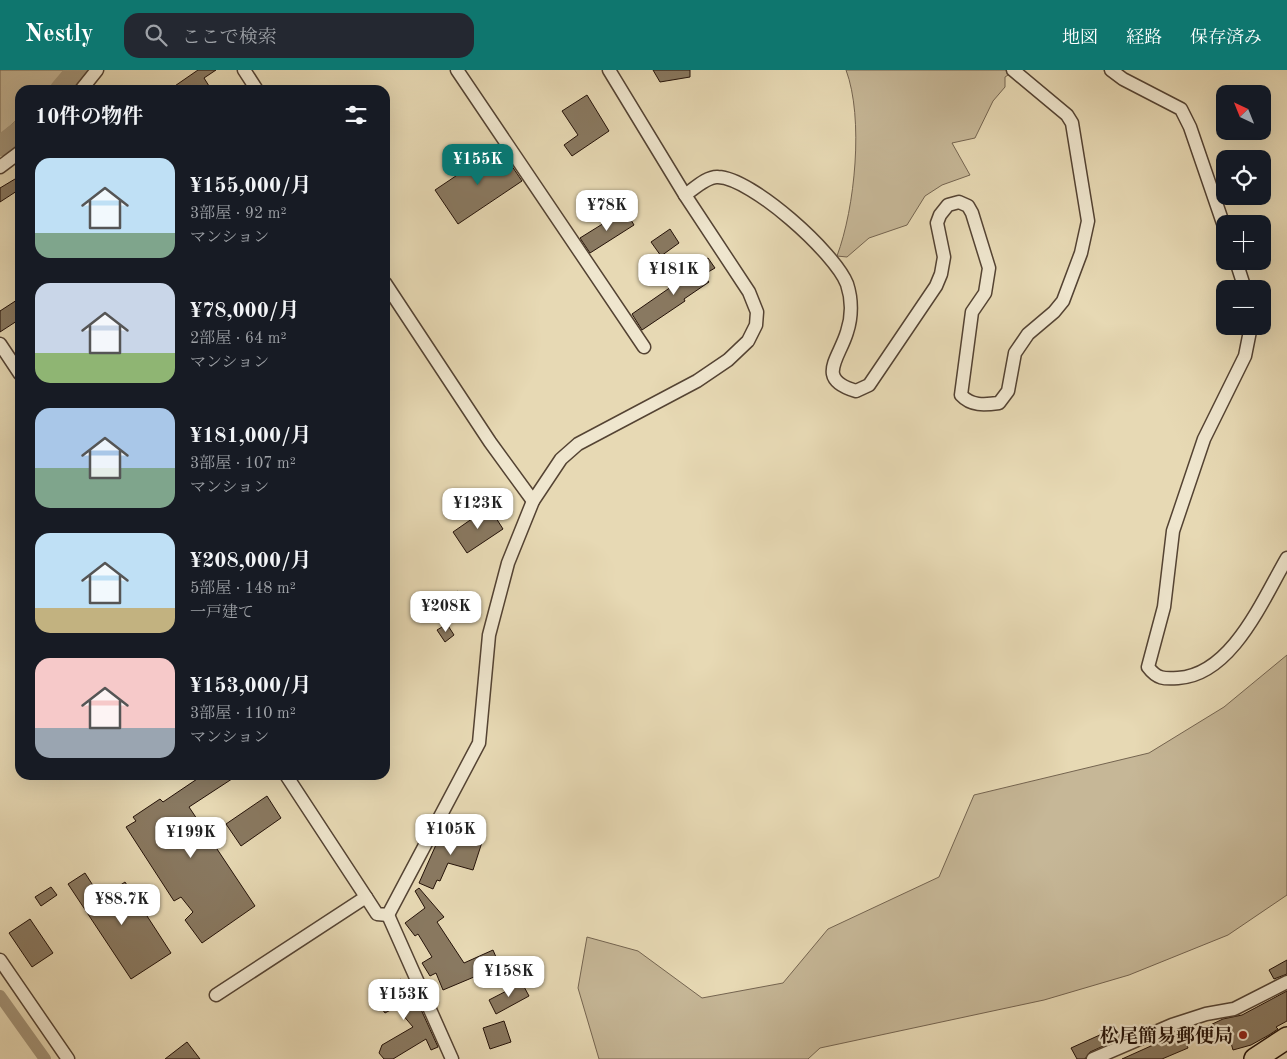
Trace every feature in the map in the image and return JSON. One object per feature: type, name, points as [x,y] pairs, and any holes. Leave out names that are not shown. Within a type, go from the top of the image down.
[{"type":"highway","points":[[1255,1059],[1287,1038]]},
{"type":"street","points":[[84,85],[97,70]]},
{"type":"street","points":[[244,70],[254,85]]},
{"type":"street","points":[[458,70],[644,347]]},
{"type":"street","points":[[388,915],[479,743],[489,635],[508,563],[533,500],[561,459],[578,444],[697,381],[728,360],[748,341],[756,326],[757,312],[750,292],[685,195],[609,70]]},
{"type":"street","points":[[685,195],[703,182],[717,177],[737,183],[767,200],[832,259],[847,284],[851,310],[847,332],[832,366],[833,376],[842,387],[856,391],[869,385],[936,286],[944,257],[937,223],[940,215],[948,206],[958,202],[968,206],[972,213],[989,268],[985,293],[972,312],[961,394],[967,400],[983,405],[999,404],[1008,391],[1015,353],[1028,334],[1054,312],[1063,300],[1081,253],[1088,221],[1072,123],[1067,115],[1014,70]]},
{"type":"street","points":[[1112,70],[1123,79],[1181,109],[1190,127],[1220,215]]},
{"type":"street","points":[[0,167],[15,156]]},
{"type":"street","points":[[390,291],[490,442],[533,500]]},
{"type":"street","points":[[1249,335],[1245,356],[1204,439],[1173,531],[1164,608],[1148,667],[1161,679],[1187,678],[1213,666],[1231,650],[1287,558]]},
{"type":"street","points":[[0,344],[15,366]]},
{"type":"street","points":[[289,780],[377,914],[388,915]]},
{"type":"street","points":[[216,995],[366,897]]},
{"type":"street","points":[[388,915],[452,1059]]},
{"type":"street","points":[[0,960],[68,1059]]},
{"type":"street","points":[[1093,1059],[1172,1025],[1206,1014],[1234,1009],[1287,982]]},
{"type":"shaded area","points":[[0,70],[65,70],[52,85],[15,85],[15,122],[0,135]]},
{"type":"shaded area","points":[[846,70],[1016,70],[1005,77],[1005,87],[993,101],[975,138],[952,143],[970,175],[942,185],[925,196],[907,225],[869,238],[847,257],[837,256],[849,213],[855,163],[855,113],[852,90]]},
{"type":"shaded area","points":[[1287,655],[1287,895],[1228,935],[1129,975],[1044,1000],[820,1048],[808,1059],[599,1059],[578,988],[587,937],[638,951],[702,998],[783,983],[828,929],[939,877],[974,795],[1149,753],[1224,707]]},
{"type":"building","points":[[198,70],[216,70],[204,78],[208,85],[176,85]]},
{"type":"building","points":[[653,70],[690,70],[690,77],[660,82]]},
{"type":"building","points":[[587,95],[609,131],[572,156],[564,145],[578,135],[562,111]]},
{"type":"building","points":[[499,147],[522,181],[458,224],[435,190]]},
{"type":"building","points":[[15,179],[15,192],[0,202],[0,188]]},
{"type":"building","points":[[625,210],[634,225],[590,253],[580,238]]},
{"type":"building","points":[[670,229],[679,243],[661,256],[651,242]]},
{"type":"building","points":[[708,258],[715,268],[703,275],[709,282],[642,330],[632,314],[694,271],[692,267]]},
{"type":"building","points":[[15,301],[15,322],[0,332],[0,311]]},
{"type":"building","points":[[489,507],[503,529],[467,553],[453,532]]},
{"type":"building","points":[[458,591],[467,604],[441,623],[432,610]]},
{"type":"building","points":[[447,624],[454,635],[445,642],[437,630]]},
{"type":"building","points":[[196,780],[230,780],[189,807],[255,906],[202,943],[185,920],[193,912],[181,897],[174,901],[126,827],[136,821],[133,817],[160,799],[163,802]]},
{"type":"building","points":[[267,796],[281,818],[241,846],[226,824]]},
{"type":"building","points":[[443,829],[452,833],[450,837],[470,842],[475,829],[485,833],[473,870],[448,863],[440,881],[437,880],[433,889],[419,883]]},
{"type":"building","points":[[85,873],[101,898],[125,882],[171,953],[131,979],[68,884]]},
{"type":"building","points":[[51,887],[57,895],[41,906],[35,897]]},
{"type":"building","points":[[419,888],[444,917],[437,922],[464,963],[493,950],[502,971],[477,983],[474,977],[443,990],[436,973],[430,976],[422,963],[432,957],[418,934],[415,936],[405,923],[425,908],[415,891]]},
{"type":"building","points":[[30,919],[53,953],[32,967],[9,933]]},
{"type":"building","points":[[1287,960],[1287,974],[1274,979],[1269,970]]},
{"type":"building","points":[[401,979],[410,995],[414,994],[438,1047],[431,1050],[426,1039],[393,1059],[384,1059],[379,1053],[382,1045],[413,1027],[396,1007],[385,1013],[373,997]]},
{"type":"building","points":[[522,983],[529,996],[496,1014],[489,1000]]},
{"type":"building","points":[[1287,991],[1287,1021],[1276,1027],[1278,1029],[1269,1035],[1251,1045],[1233,1050],[1228,1033],[1210,1040],[1206,1027],[1223,1019],[1242,1015]]},
{"type":"building","points":[[504,1021],[511,1042],[490,1049],[483,1028]]},
{"type":"building","points":[[1118,1032],[1121,1038],[1090,1052],[1085,1059],[1077,1059],[1071,1048],[1102,1034],[1104,1037]]},
{"type":"building","points":[[1182,1032],[1188,1048],[1162,1059],[1122,1059]]},
{"type":"building","points":[[187,1042],[200,1059],[165,1059]]},
{"type":"waterway","points":[[64,85],[77,70]]},
{"type":"waterway","points":[[0,146],[15,135]]},
{"type":"waterway","points":[[0,996],[45,1059]]},
{"type":"place","name":"松尾簡易郵便局","points":[[1243,1035]]}]
